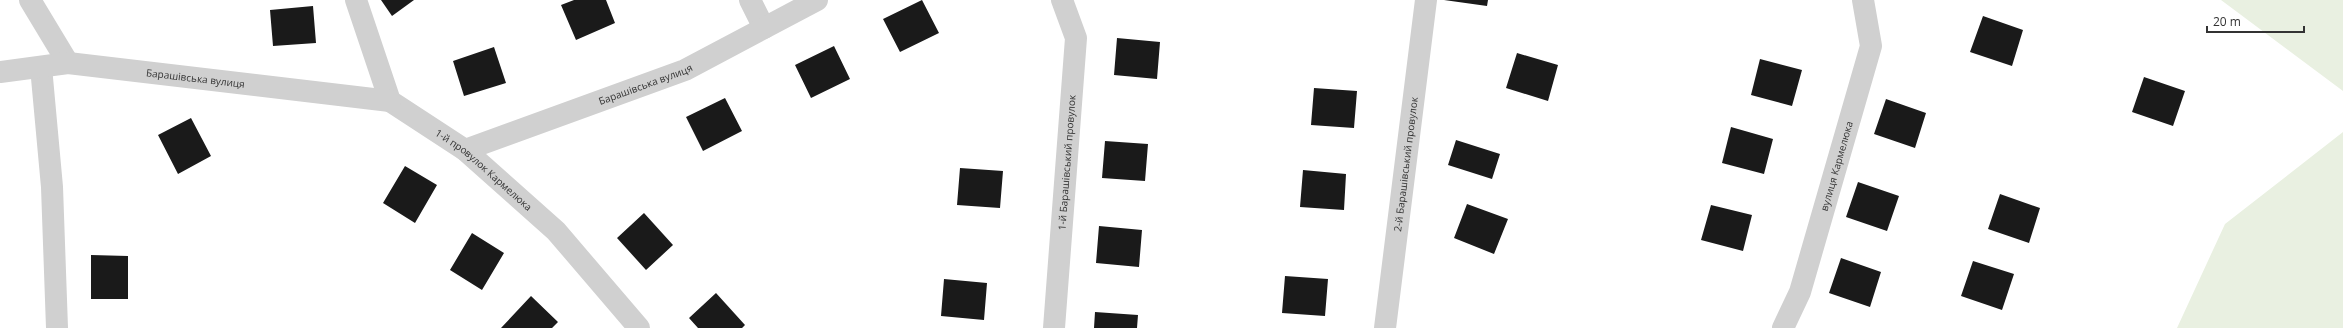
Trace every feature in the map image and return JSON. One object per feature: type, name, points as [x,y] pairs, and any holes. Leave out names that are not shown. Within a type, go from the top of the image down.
[{"type":"street","points":[[30,0],[68,63]]},
{"type":"street","points":[[356,0],[390,102]]},
{"type":"street","points":[[750,0],[764,28]]},
{"type":"street","name":"Барашівська вулиця","points":[[465,150],[684,70],[817,0]]},
{"type":"street","name":"1-й Барашівський провулок","points":[[1054,328],[1076,38],[1062,0]]},
{"type":"street","name":"2-й Барашівський провулок","points":[[1385,328],[1426,0]]},
{"type":"street","name":"вулиця Кармелюка","points":[[1783,328],[1800,292],[1871,46],[1863,0]]},
{"type":"street","name":"Барашівська вулиця","points":[[0,72],[68,63],[390,102]]},
{"type":"street","points":[[41,67],[52,187],[57,328]]},
{"type":"street","name":"1-й провулок Кармелюка","points":[[390,102],[465,150],[556,231],[639,328]]},
{"type":"green space","points":[[2221,0],[2343,0],[2343,91]]},
{"type":"green space","points":[[2343,132],[2343,328],[2177,328],[2225,224]]},
{"type":"building","points":[[381,0],[414,0],[392,16]]},
{"type":"building","points":[[574,0],[606,0],[615,23],[576,40],[561,5]]},
{"type":"building","points":[[922,0],[939,33],[900,52],[883,19]]},
{"type":"building","points":[[1444,0],[1488,0],[1487,6]]},
{"type":"building","points":[[313,6],[316,43],[273,46],[270,10]]},
{"type":"building","points":[[1983,16],[2023,30],[2012,66],[1970,52]]},
{"type":"building","points":[[1117,38],[1160,42],[1157,79],[1114,75]]},
{"type":"building","points":[[834,46],[850,79],[811,98],[795,65]]},
{"type":"building","points":[[494,47],[506,83],[464,96],[453,61]]},
{"type":"building","points":[[1517,53],[1558,65],[1548,101],[1506,88]]},
{"type":"building","points":[[1760,59],[1802,70],[1792,106],[1751,95]]},
{"type":"building","points":[[2144,77],[2185,91],[2173,126],[2132,112]]},
{"type":"building","points":[[1314,88],[1357,91],[1354,128],[1311,125]]},
{"type":"building","points":[[725,98],[742,131],[703,151],[686,117]]},
{"type":"building","points":[[1886,99],[1926,113],[1915,148],[1874,134]]},
{"type":"building","points":[[191,118],[211,156],[178,174],[158,135]]},
{"type":"building","points":[[1731,127],[1773,139],[1764,174],[1722,163]]},
{"type":"building","points":[[1456,140],[1500,154],[1492,179],[1448,165]]},
{"type":"building","points":[[1105,141],[1148,144],[1145,181],[1102,178]]},
{"type":"building","points":[[405,166],[437,185],[415,223],[383,203]]},
{"type":"building","points":[[960,168],[1003,171],[1000,208],[957,205]]},
{"type":"building","points":[[1303,170],[1346,174],[1344,210],[1300,207]]},
{"type":"building","points":[[1858,182],[1899,196],[1887,231],[1846,217]]},
{"type":"building","points":[[2000,194],[2040,208],[2029,243],[1988,229]]},
{"type":"building","points":[[1467,204],[1508,219],[1494,254],[1454,238]]},
{"type":"building","points":[[1711,205],[1752,215],[1743,251],[1701,240]]},
{"type":"building","points":[[644,213],[673,245],[646,270],[617,238]]},
{"type":"building","points":[[1099,226],[1142,230],[1139,267],[1096,263]]},
{"type":"building","points":[[472,233],[504,253],[482,290],[450,270]]},
{"type":"building","points":[[91,255],[128,256],[128,299],[91,299]]},
{"type":"building","points":[[1841,258],[1881,272],[1870,307],[1829,293]]},
{"type":"building","points":[[1973,261],[2014,274],[2002,310],[1961,296]]},
{"type":"building","points":[[1285,276],[1328,279],[1325,316],[1282,313]]},
{"type":"building","points":[[944,279],[987,283],[984,320],[941,316]]},
{"type":"building","points":[[716,293],[745,325],[742,328],[698,328],[689,318]]},
{"type":"building","points":[[531,296],[558,322],[552,328],[501,328]]},
{"type":"building","points":[[1095,312],[1138,315],[1137,328],[1094,328]]}]
